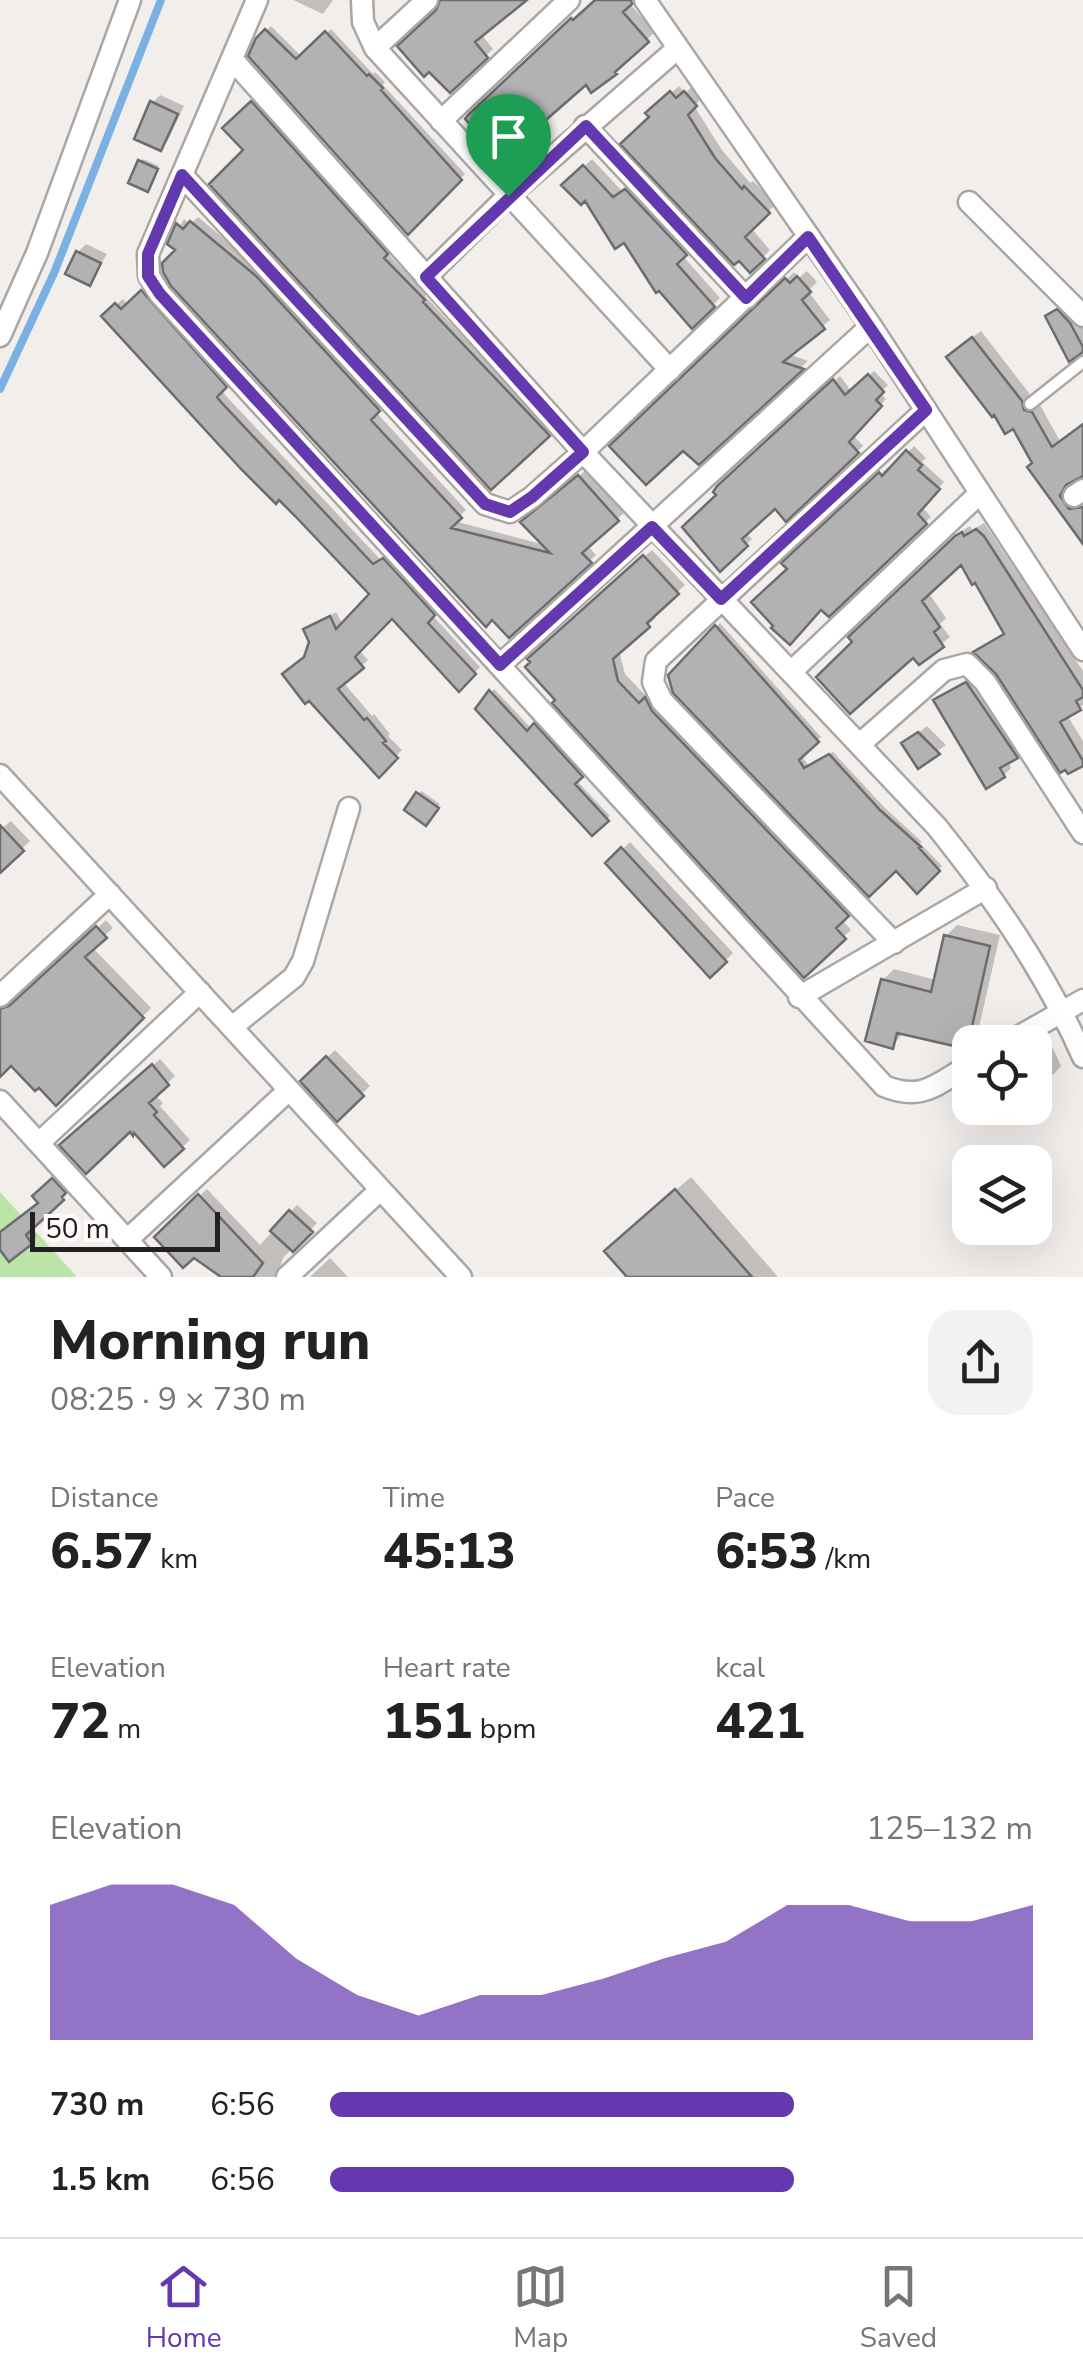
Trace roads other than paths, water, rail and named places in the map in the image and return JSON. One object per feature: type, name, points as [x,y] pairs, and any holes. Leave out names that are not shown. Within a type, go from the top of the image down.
[{"type":"street","points":[[0,336],[37,254],[130,0]]},
{"type":"street","points":[[257,0],[148,254],[148,276],[160,294],[884,1086],[906,1094],[925,1090],[952,1075]]},
{"type":"street","points":[[362,0],[363,22],[374,48],[670,370]]},
{"type":"street","points":[[374,48],[427,0]]},
{"type":"street","points":[[440,121],[568,0]]},
{"type":"street","points":[[644,0],[871,326],[1083,650]]},
{"type":"street","points":[[426,277],[508,196],[678,48]]},
{"type":"street","points":[[232,59],[583,452],[937,827],[986,888],[1063,1012],[1083,1057]]},
{"type":"street","points":[[586,126],[746,298]]},
{"type":"street","points":[[182,175],[485,504],[510,512],[583,452],[808,237]]},
{"type":"street","points":[[968,202],[1083,316]]},
{"type":"street","points":[[500,665],[871,326]]},
{"type":"street","points":[[894,943],[662,702],[653,682],[656,662],[926,410]]},
{"type":"street","points":[[791,672],[980,493]]},
{"type":"street","points":[[860,744],[944,670],[967,664],[985,682],[1083,833]]},
{"type":"street","points":[[0,775],[461,1277]]},
{"type":"street","points":[[0,808],[16,792]]},
{"type":"street","points":[[232,1027],[294,977],[303,961],[348,808]]},
{"type":"street","points":[[799,996],[986,888]]},
{"type":"street","points":[[0,996],[110,894]]},
{"type":"street","points":[[40,1142],[200,992]]},
{"type":"street","points":[[1040,1025],[1083,1000]]},
{"type":"street","points":[[127,1240],[289,1090]]},
{"type":"street","points":[[0,1101],[161,1277]]},
{"type":"street","points":[[287,1277],[380,1190]]},
{"type":"lane","points":[[1030,404],[1083,362]]},
{"type":"waterway","points":[[0,389],[54,273],[161,0]]}]
